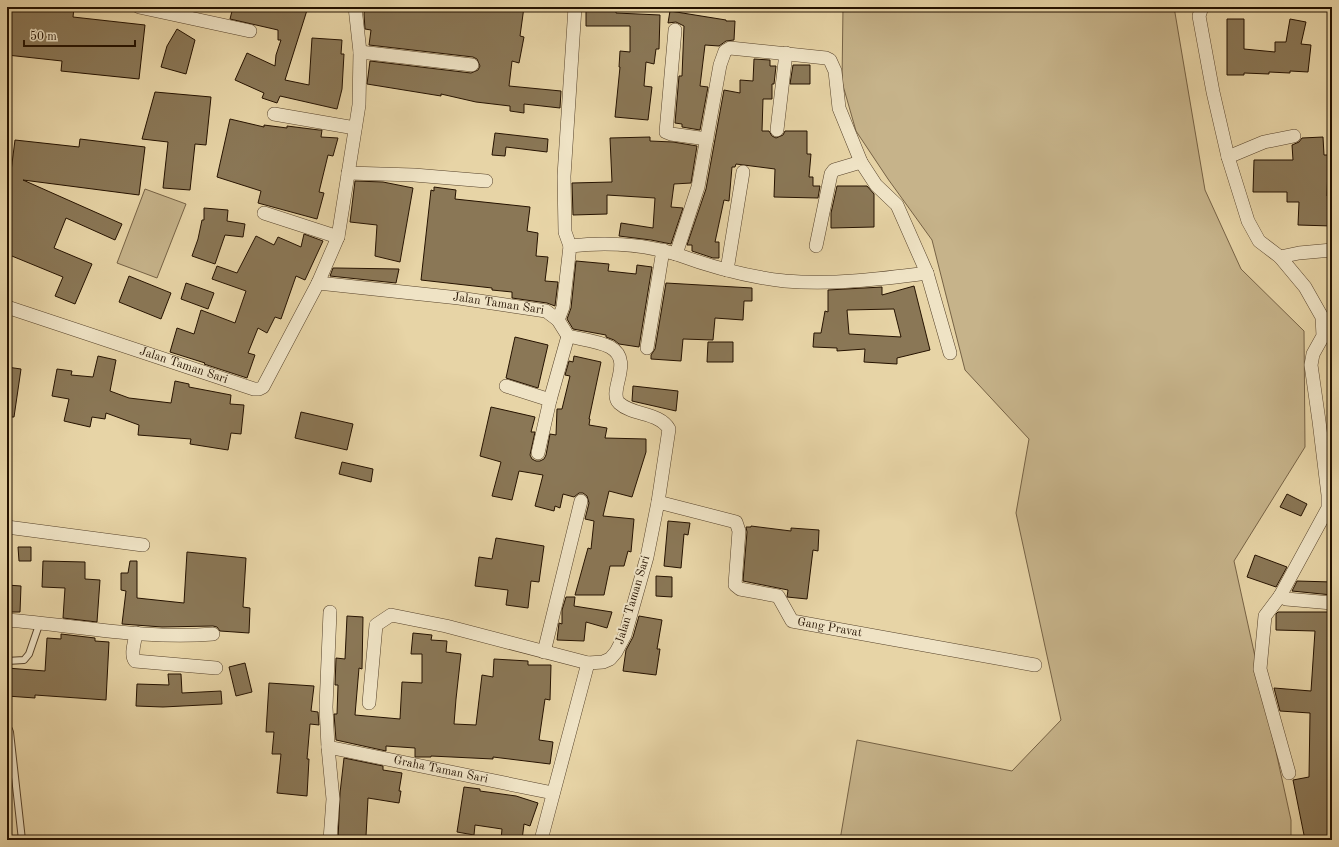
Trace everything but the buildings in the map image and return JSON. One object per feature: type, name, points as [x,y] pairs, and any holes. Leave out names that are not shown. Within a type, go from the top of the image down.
[{"type":"street","points":[[139,7],[250,32]]},
{"type":"street","points":[[318,283],[338,237],[358,106],[360,52],[355,7]]},
{"type":"street","points":[[558,320],[563,307],[570,246],[565,232],[564,176],[575,7]]},
{"type":"street","points":[[1202,7],[1199,16],[1213,92],[1228,157],[1248,221],[1259,241],[1280,257],[1305,287],[1322,317],[1323,336],[1313,354],[1311,365],[1319,421],[1328,504],[1327,511],[1280,596],[1265,616],[1260,669],[1288,773]]},
{"type":"street","points":[[675,30],[665,128],[666,132],[707,139]]},
{"type":"street","points":[[676,254],[698,187],[720,65],[725,51],[730,48],[826,58],[830,60],[835,71],[839,108],[861,162],[876,185],[897,205],[927,273],[950,353]]},
{"type":"street","points":[[360,52],[472,66]]},
{"type":"street","points":[[777,130],[786,53]]},
{"type":"street","points":[[274,114],[355,128]]},
{"type":"street","points":[[1228,157],[1264,142],[1294,136]]},
{"type":"street","points":[[816,246],[831,174],[834,170],[861,162]]},
{"type":"street","points":[[727,270],[743,172]]},
{"type":"street","points":[[348,173],[414,175],[486,181]]},
{"type":"street","points":[[264,213],[338,237]]},
{"type":"street","points":[[570,246],[589,244],[630,245],[663,250],[727,270],[785,281],[815,282],[881,279],[927,273]]},
{"type":"street","points":[[647,348],[663,250]]},
{"type":"street","points":[[1280,257],[1305,252],[1332,250]]},
{"type":"street","name":"Jalan Taman Sari","points":[[7,307],[248,388],[258,389],[263,387],[318,283],[459,298],[546,311],[558,320],[568,336],[610,347],[619,356],[621,368],[616,395],[617,400],[638,413],[661,420],[669,429],[658,502],[647,557],[625,635],[616,652],[610,659],[603,662],[588,663]]},
{"type":"street","points":[[538,454],[550,400],[568,336]]},
{"type":"street","points":[[506,386],[550,400]]},
{"type":"street","points":[[544,652],[581,501]]},
{"type":"street","name":"Gang Pravat","points":[[658,502],[736,522],[739,531],[735,585],[740,589],[778,596],[792,621],[1035,665]]},
{"type":"street","points":[[7,527],[143,545]]},
{"type":"street","points":[[1280,596],[1286,599],[1332,603]]},
{"type":"street","points":[[330,612],[326,707],[333,799],[330,840]]},
{"type":"street","points":[[369,703],[376,625],[391,615],[446,626],[588,663],[541,840]]},
{"type":"street","points":[[7,620],[178,636],[213,634]]},
{"type":"street","points":[[136,633],[133,655],[133,659],[135,661],[216,668]]},
{"type":"street","name":"Graha Taman Sari","points":[[328,747],[553,793]]},
{"type":"lane","points":[[7,661],[24,660],[29,654],[40,622]]},
{"type":"lane","points":[[7,725],[10,732],[22,840]]},
{"type":"shaded area","points":[[843,7],[1174,7],[1205,190],[1241,269],[1304,331],[1305,447],[1234,561],[1291,820],[1291,840],[840,840],[857,740],[1012,771],[1061,720],[1016,513],[1029,439],[965,370],[932,240],[888,179],[856,131],[842,82]]},
{"type":"shaded area","points":[[145,189],[186,204],[157,278],[117,263]]}]
